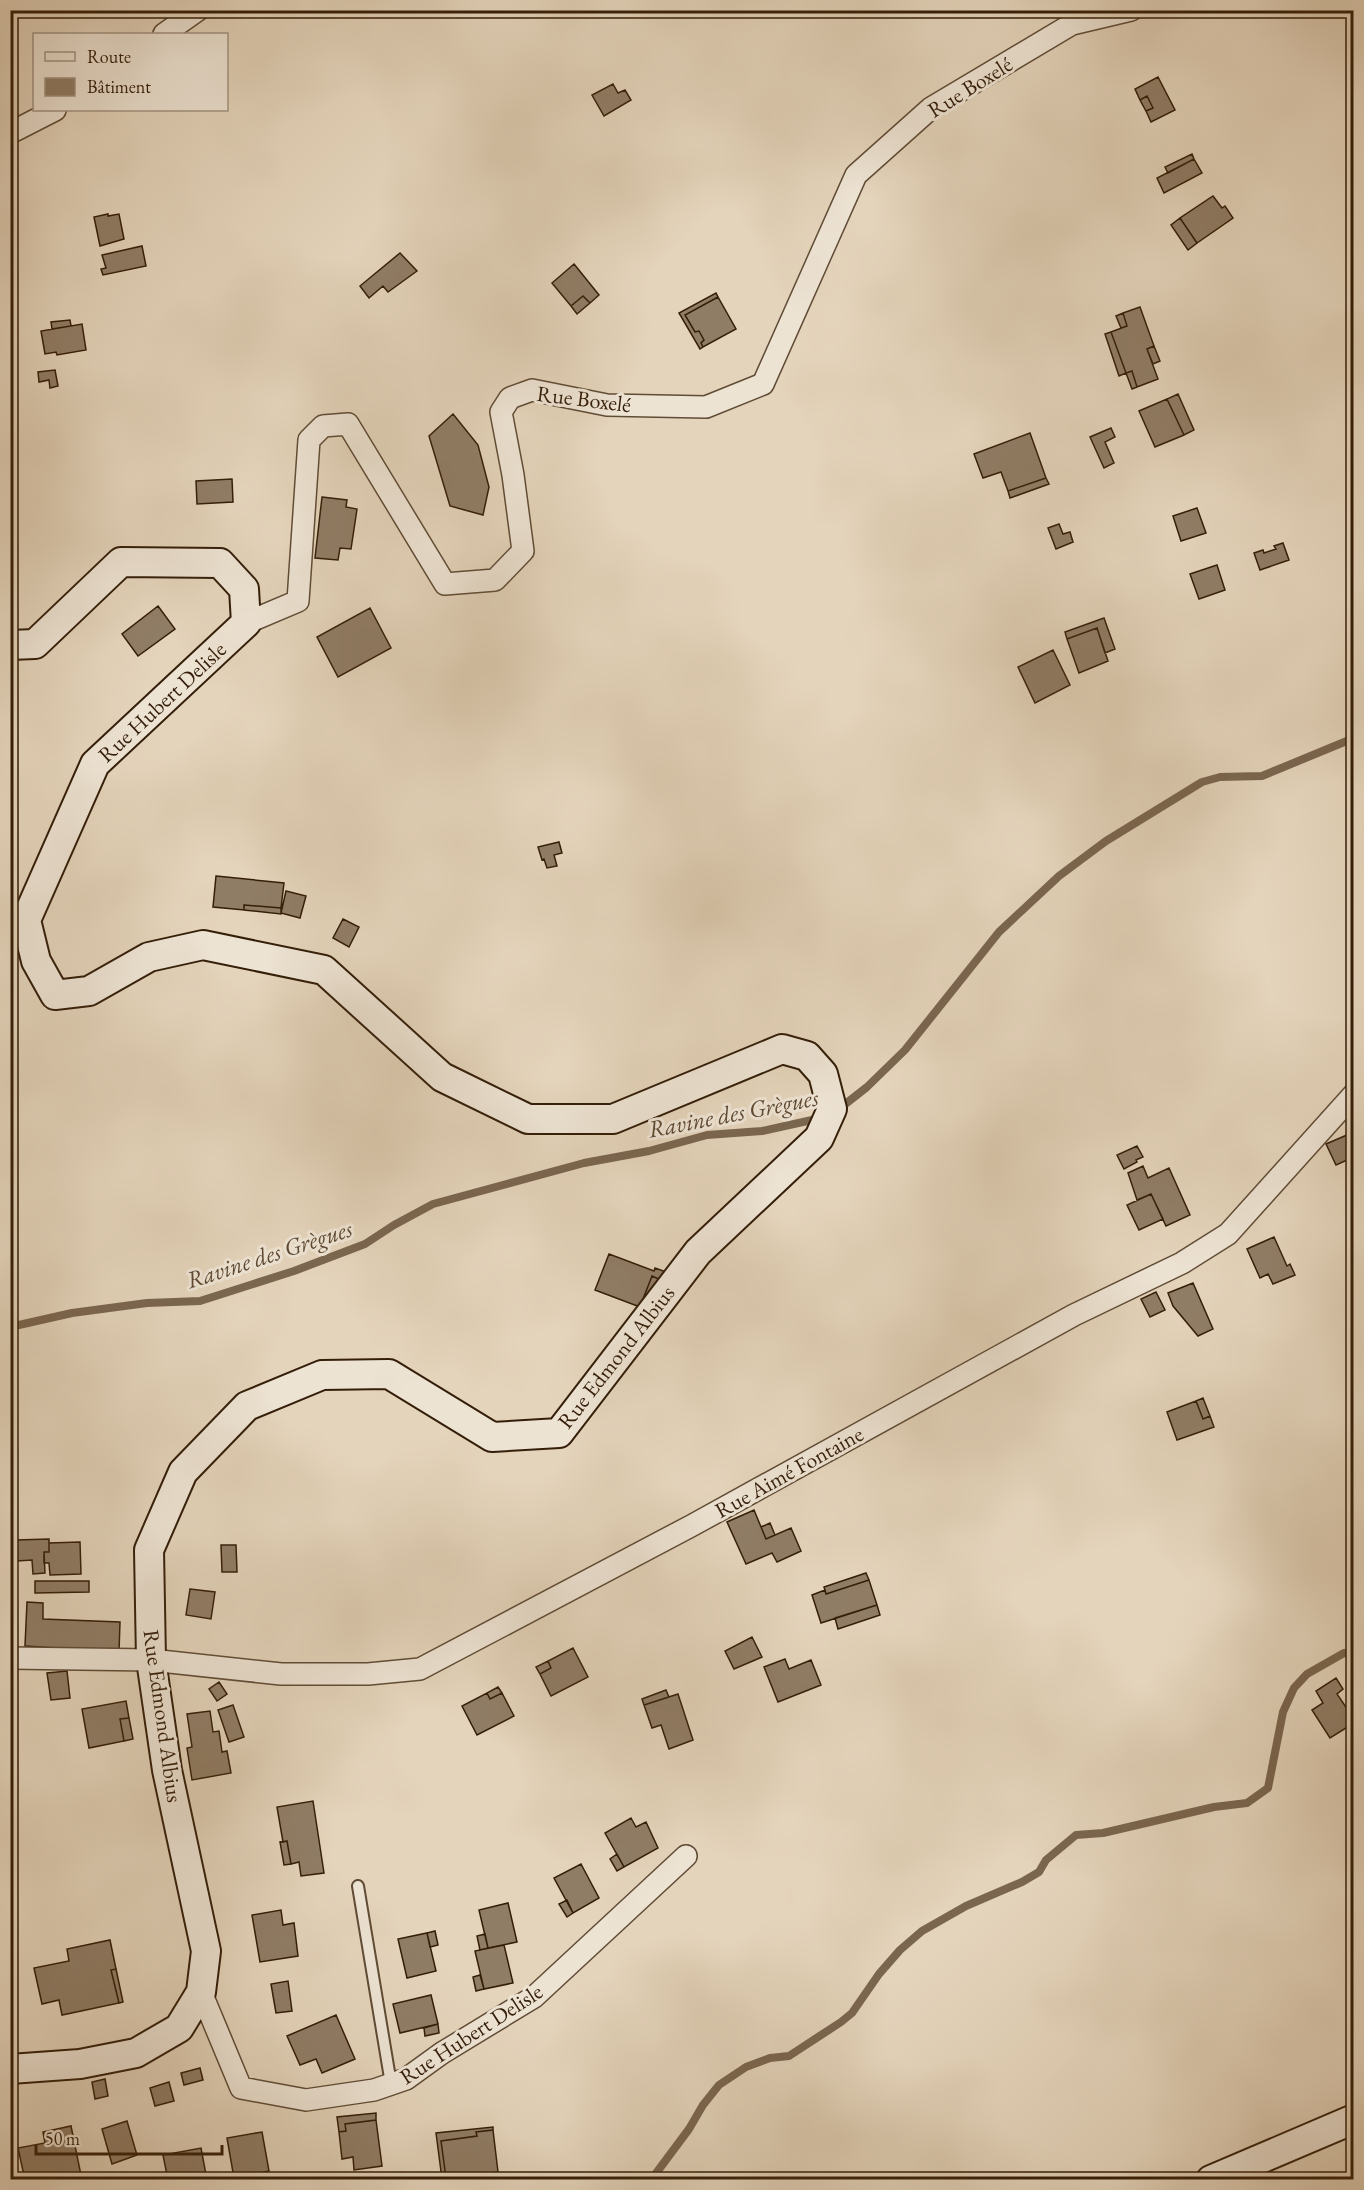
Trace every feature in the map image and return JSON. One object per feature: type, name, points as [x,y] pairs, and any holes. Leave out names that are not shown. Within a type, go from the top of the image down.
[{"type":"main road","name":"Rue Hubert Delisle","points":[[10,645],[35,644],[121,562],[220,563],[244,589],[246,623],[95,764],[26,920],[36,961],[55,995],[89,991],[149,957],[203,945],[324,970],[442,1077],[528,1119],[613,1119],[782,1049],[807,1056],[823,1074],[832,1109],[819,1138]]},
{"type":"main road","name":"Rue Edmond Albius","points":[[10,2068],[80,2064],[136,2053],[179,2028],[201,1992],[206,1951],[167,1770],[151,1660],[149,1550],[183,1472],[247,1406],[322,1375],[389,1374],[492,1437],[559,1433],[698,1252],[819,1138]]},
{"type":"main road","points":[[1211,2180],[1353,2118]]},
{"type":"street","points":[[165,33],[198,10]]},
{"type":"street","name":"Rue Boxelé","points":[[246,623],[298,601],[309,440],[323,426],[348,424],[446,584],[495,580],[523,551],[513,475],[501,412],[510,398],[532,390],[608,405],[706,408],[763,384],[856,175],[931,108],[1072,24],[1131,10]]},
{"type":"street","points":[[10,133],[53,111]]},
{"type":"street","name":"Rue Aimé Fontaine","points":[[10,1658],[151,1660],[280,1674],[368,1674],[420,1669],[691,1526],[1074,1315],[1182,1263],[1228,1234],[1353,1094]]},
{"type":"street","name":"Rue Hubert Delisle","points":[[201,1992],[241,2088],[306,2100],[374,2090],[406,2079],[442,2053],[534,1997],[686,1856]]},
{"type":"lane","points":[[358,1886],[391,2084]]},
{"type":"building","points":[[1158,77],[1175,110],[1151,122],[1146,111],[1153,108],[1147,96],[1140,100],[1135,89]]},
{"type":"building","points":[[613,84],[618,93],[625,90],[631,100],[604,116],[592,95]]},
{"type":"building","points":[[1147,96],[1153,108],[1146,111],[1140,100]]},
{"type":"building","points":[[1192,154],[1194,159],[1168,173],[1165,167]]},
{"type":"building","points":[[1194,159],[1202,173],[1164,193],[1157,178]]},
{"type":"building","points":[[1213,196],[1222,208],[1225,206],[1233,218],[1197,243],[1180,218]]},
{"type":"building","points":[[108,214],[108,216],[119,214],[124,239],[100,246],[94,217]]},
{"type":"building","points":[[1180,218],[1197,243],[1188,250],[1171,225]]},
{"type":"building","points":[[142,246],[146,266],[103,275],[101,269],[106,268],[102,255]]},
{"type":"building","points":[[400,253],[417,271],[388,292],[383,286],[369,298],[360,286]]},
{"type":"building","points":[[574,264],[599,295],[590,303],[583,296],[571,306],[552,283]]},
{"type":"building","points":[[716,293],[718,297],[685,315],[695,332],[699,331],[704,340],[701,343],[703,347],[700,349],[679,313]]},
{"type":"building","points":[[583,296],[590,303],[577,314],[571,306]]},
{"type":"building","points":[[718,297],[736,329],[703,347],[701,343],[704,340],[699,331],[695,332],[685,315]]},
{"type":"building","points":[[1140,307],[1154,346],[1147,349],[1158,379],[1137,387],[1132,371],[1126,373],[1111,332],[1127,326],[1123,313]]},
{"type":"building","points":[[1123,313],[1127,326],[1121,328],[1116,316]]},
{"type":"building","points":[[70,320],[71,326],[52,329],[51,322]]},
{"type":"building","points":[[82,324],[86,350],[57,355],[56,352],[45,354],[41,331]]},
{"type":"building","points":[[1111,332],[1126,373],[1119,376],[1105,334]]},
{"type":"building","points":[[1154,346],[1160,361],[1153,364],[1147,349]]},
{"type":"building","points":[[55,370],[58,386],[50,388],[49,380],[39,382],[38,372]]},
{"type":"building","points":[[1132,371],[1137,387],[1132,389],[1126,373]]},
{"type":"building","points":[[1178,394],[1194,430],[1184,435],[1167,399]]},
{"type":"building","points":[[1167,399],[1184,435],[1155,447],[1139,411]]},
{"type":"building","points":[[453,414],[478,445],[489,487],[483,515],[450,506],[429,436]]},
{"type":"building","points":[[1111,428],[1115,437],[1105,442],[1114,463],[1104,468],[1090,437]]},
{"type":"building","points":[[1030,433],[1046,478],[1008,491],[1001,472],[983,478],[974,454]]},
{"type":"building","points":[[1046,478],[1049,484],[1010,498],[1008,491]]},
{"type":"building","points":[[232,479],[233,502],[197,504],[196,481]]},
{"type":"building","points":[[322,497],[347,500],[346,507],[357,509],[351,549],[340,548],[338,560],[315,558]]},
{"type":"building","points":[[1197,508],[1206,533],[1181,541],[1173,516]]},
{"type":"building","points":[[1059,524],[1063,534],[1070,532],[1073,542],[1056,549],[1048,528]]},
{"type":"building","points":[[1283,543],[1289,560],[1260,570],[1254,553],[1276,549],[1274,546]]},
{"type":"building","points":[[1217,565],[1225,590],[1199,599],[1190,574]]},
{"type":"building","points":[[158,606],[175,629],[138,656],[122,634]]},
{"type":"building","points":[[370,608],[391,648],[338,677],[317,637]]},
{"type":"building","points":[[1104,618],[1115,649],[1105,653],[1097,628],[1067,639],[1065,632]]},
{"type":"building","points":[[1097,628],[1108,661],[1079,673],[1067,639]]},
{"type":"building","points":[[1053,650],[1070,685],[1035,703],[1018,667]]},
{"type":"building","points":[[559,842],[562,853],[554,855],[557,866],[547,868],[538,847]]},
{"type":"building","points":[[216,876],[284,883],[281,908],[244,905],[244,910],[213,907]]},
{"type":"building","points":[[286,891],[306,896],[300,918],[281,913]]},
{"type":"building","points":[[244,905],[281,908],[281,914],[244,910]]},
{"type":"building","points":[[343,919],[359,927],[349,947],[333,938]]},
{"type":"building","points":[[1354,1132],[1354,1157],[1336,1165],[1326,1144]]},
{"type":"building","points":[[1137,1146],[1143,1157],[1124,1169],[1117,1155]]},
{"type":"building","points":[[1143,1166],[1148,1178],[1169,1168],[1190,1215],[1166,1226],[1151,1194],[1137,1200],[1128,1173]]},
{"type":"building","points":[[1151,1194],[1163,1219],[1139,1230],[1127,1205]]},
{"type":"building","points":[[1274,1237],[1287,1266],[1290,1264],[1295,1275],[1273,1284],[1268,1274],[1260,1278],[1247,1249]]},
{"type":"building","points":[[609,1254],[654,1271],[655,1268],[666,1272],[663,1281],[652,1276],[640,1307],[595,1290]]},
{"type":"building","points":[[652,1276],[663,1281],[655,1303],[643,1299]]},
{"type":"building","points":[[1193,1283],[1213,1329],[1198,1336],[1173,1306],[1168,1293]]},
{"type":"building","points":[[1156,1292],[1165,1310],[1150,1317],[1141,1299]]},
{"type":"building","points":[[1203,1398],[1210,1416],[1203,1419],[1196,1401]]},
{"type":"building","points":[[1196,1401],[1203,1419],[1210,1416],[1214,1427],[1177,1440],[1167,1412]]},
{"type":"building","points":[[754,1510],[766,1539],[791,1528],[801,1551],[777,1562],[772,1553],[746,1564],[727,1522]]},
{"type":"building","points":[[770,1523],[775,1535],[766,1539],[761,1527]]},
{"type":"building","points":[[49,1539],[49,1552],[44,1552],[45,1573],[33,1574],[32,1560],[17,1561],[16,1540]]},
{"type":"building","points":[[80,1542],[81,1574],[50,1575],[49,1563],[44,1563],[44,1552],[49,1552],[49,1543]]},
{"type":"building","points":[[221,1545],[236,1545],[237,1572],[222,1572]]},
{"type":"building","points":[[866,1573],[869,1580],[826,1594],[824,1587]]},
{"type":"building","points":[[869,1580],[877,1605],[821,1623],[812,1595],[825,1590],[826,1594]]},
{"type":"building","points":[[35,1581],[89,1581],[89,1592],[35,1593]]},
{"type":"building","points":[[190,1589],[215,1592],[211,1619],[186,1615]]},
{"type":"building","points":[[27,1602],[43,1603],[43,1619],[120,1622],[119,1652],[25,1646]]},
{"type":"building","points":[[877,1605],[880,1615],[838,1629],[835,1618]]},
{"type":"building","points":[[752,1637],[762,1657],[734,1669],[725,1651]]},
{"type":"building","points":[[573,1648],[588,1677],[551,1696],[540,1674],[551,1668],[548,1661]]},
{"type":"building","points":[[785,1659],[789,1669],[811,1660],[821,1685],[778,1702],[764,1667]]},
{"type":"building","points":[[548,1661],[551,1668],[540,1674],[536,1667]]},
{"type":"building","points":[[67,1671],[70,1698],[51,1700],[47,1673]]},
{"type":"building","points":[[1336,1678],[1343,1689],[1337,1694],[1354,1719],[1354,1723],[1330,1738],[1312,1710],[1323,1703],[1316,1691]]},
{"type":"building","points":[[219,1682],[227,1694],[217,1701],[209,1689]]},
{"type":"building","points":[[498,1687],[502,1693],[490,1699],[487,1693]]},
{"type":"building","points":[[666,1690],[669,1697],[644,1705],[642,1699]]},
{"type":"building","points":[[487,1693],[490,1699],[502,1693],[514,1716],[477,1735],[462,1706]]},
{"type":"building","points":[[678,1694],[693,1740],[669,1749],[661,1725],[652,1728],[644,1705]]},
{"type":"building","points":[[126,1701],[129,1718],[120,1719],[124,1741],[89,1748],[82,1709]]},
{"type":"building","points":[[233,1705],[244,1737],[229,1742],[218,1710]]},
{"type":"building","points":[[210,1711],[213,1732],[219,1731],[222,1752],[227,1751],[231,1773],[192,1780],[187,1748],[192,1747],[187,1714]]},
{"type":"building","points":[[129,1718],[133,1739],[124,1741],[120,1719]]},
{"type":"building","points":[[313,1801],[324,1873],[301,1876],[299,1862],[291,1864],[287,1841],[283,1842],[277,1807]]},
{"type":"building","points":[[631,1818],[636,1827],[646,1822],[658,1848],[624,1867],[605,1833]]},
{"type":"building","points":[[287,1841],[291,1864],[284,1865],[280,1842]]},
{"type":"building","points":[[617,1854],[624,1867],[617,1871],[610,1859]]},
{"type":"building","points":[[581,1864],[599,1898],[573,1913],[554,1878]]},
{"type":"building","points":[[567,1900],[573,1913],[567,1917],[559,1904]]},
{"type":"building","points":[[508,1903],[517,1942],[488,1948],[479,1910]]},
{"type":"building","points":[[281,1910],[283,1925],[294,1923],[298,1956],[260,1962],[252,1915]]},
{"type":"building","points":[[435,1931],[438,1945],[430,1947],[427,1933]]},
{"type":"building","points":[[427,1933],[436,1971],[407,1978],[398,1939]]},
{"type":"building","points":[[485,1934],[488,1948],[480,1950],[477,1936]]},
{"type":"building","points":[[110,1940],[116,1969],[111,1970],[119,2003],[62,2015],[59,2000],[42,2004],[34,1968],[69,1961],[67,1949]]},
{"type":"building","points":[[504,1945],[513,1983],[484,1989],[475,1951]]},
{"type":"building","points":[[116,1969],[123,2002],[119,2003],[111,1970]]},
{"type":"building","points":[[480,1975],[484,1989],[476,1991],[473,1977]]},
{"type":"building","points":[[288,1981],[292,2011],[276,2013],[271,1984]]},
{"type":"building","points":[[431,1995],[438,2024],[400,2033],[393,2004]]},
{"type":"building","points":[[336,2015],[355,2059],[322,2073],[316,2059],[300,2065],[287,2036]]},
{"type":"building","points":[[438,2024],[439,2033],[425,2036],[424,2028]]},
{"type":"building","points":[[200,2068],[203,2080],[184,2085],[181,2073]]},
{"type":"building","points":[[105,2079],[108,2096],[95,2099],[92,2082]]},
{"type":"building","points":[[169,2082],[174,2101],[155,2106],[150,2088]]},
{"type":"building","points":[[376,2113],[376,2120],[345,2124],[346,2131],[339,2132],[337,2117]]},
{"type":"building","points":[[376,2120],[382,2166],[354,2170],[353,2157],[342,2159],[339,2132],[346,2131],[345,2124]]},
{"type":"building","points":[[127,2121],[137,2155],[112,2164],[102,2129]]},
{"type":"building","points":[[71,2126],[82,2180],[25,2180],[18,2148],[45,2143],[43,2132]]},
{"type":"building","points":[[493,2127],[493,2130],[476,2132],[477,2136],[441,2141],[446,2178],[442,2179],[436,2133]]},
{"type":"building","points":[[493,2130],[498,2172],[446,2178],[441,2141],[477,2136],[476,2132]]},
{"type":"building","points":[[262,2132],[269,2171],[234,2178],[227,2138]]},
{"type":"building","points":[[201,2148],[207,2180],[168,2180],[163,2155]]},
{"type":"waterway","name":"Ravine des Grègues","points":[[839,1109],[867,1087],[905,1050],[999,932],[1059,876],[1106,841],[1202,782],[1220,777],[1262,776],[1354,738]]},
{"type":"waterway","name":"Ravine des Grègues","points":[[10,1327],[72,1313],[147,1303],[200,1301],[294,1271],[365,1244],[433,1204],[584,1163],[649,1151],[707,1135],[762,1131],[821,1118]]},
{"type":"waterway","points":[[651,2180],[719,2085],[746,2067],[770,2058],[789,2056],[841,2022],[852,2013],[879,1974],[900,1950],[922,1931],[966,1906],[1022,1882],[1039,1872],[1046,1860],[1076,1835],[1103,1833],[1214,1807],[1247,1803],[1268,1788],[1283,1712],[1294,1688],[1307,1674],[1344,1653],[1354,1652]]}]
